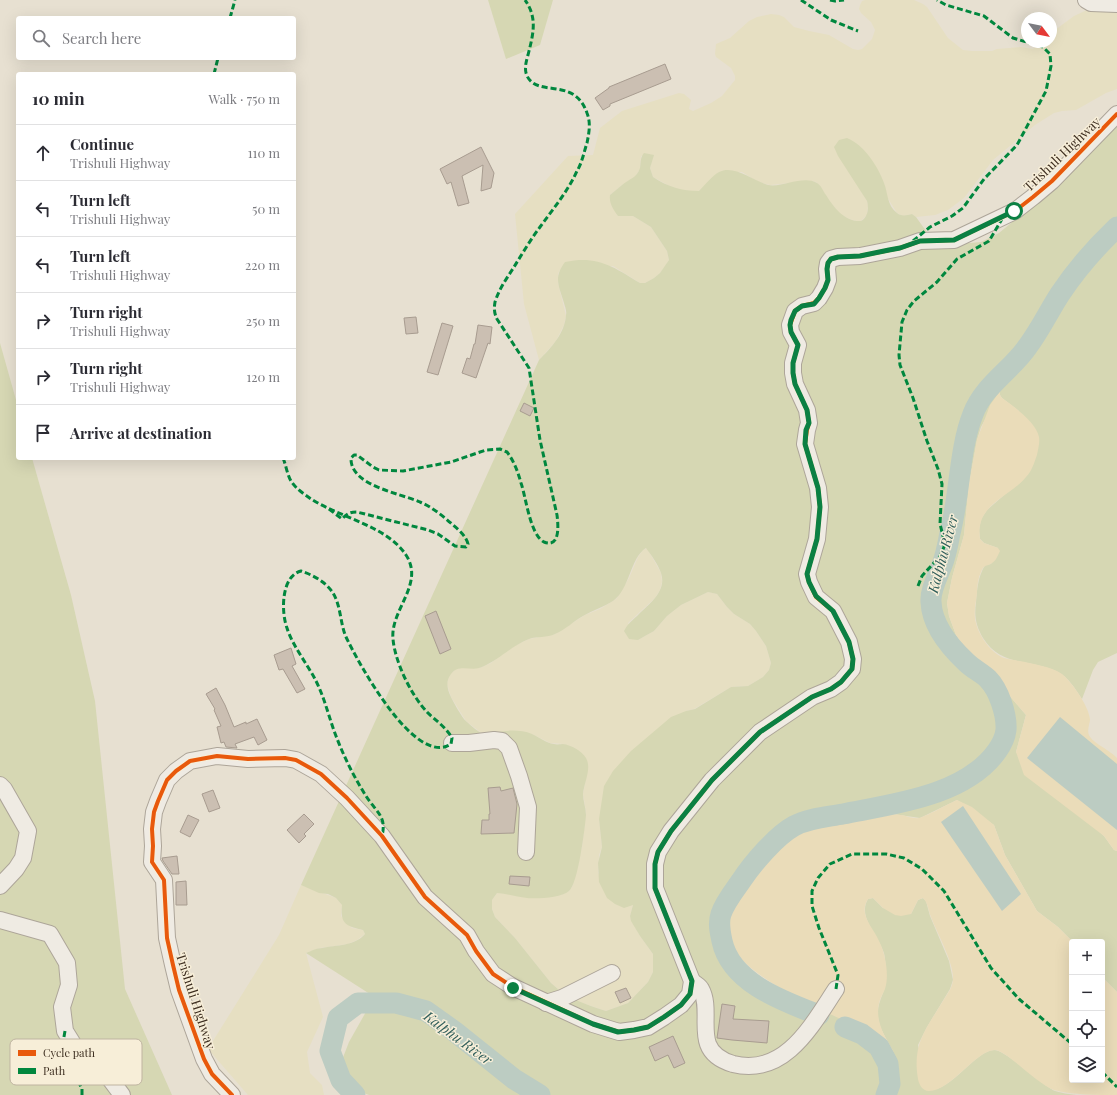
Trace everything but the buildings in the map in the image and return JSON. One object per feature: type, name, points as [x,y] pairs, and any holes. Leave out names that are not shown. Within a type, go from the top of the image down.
[{"type":"street","points":[[1086,0],[1091,3],[1117,4]]},
{"type":"street","name":"Trishuli Highway","points":[[232,1095],[209,1070],[179,990],[167,938],[164,880],[152,862],[152,829],[154,812],[158,801],[167,780],[176,771],[190,761],[217,756],[248,759],[285,758],[296,760],[321,774],[347,798],[382,836],[425,897],[467,935],[476,951],[493,974],[513,988],[593,1024],[618,1032],[648,1027],[681,1005],[690,994],[692,981],[655,888],[655,864],[658,852],[671,831],[712,780],[760,732],[812,697],[831,689],[841,682],[852,669],[853,659],[849,642],[833,611],[816,596],[807,574],[817,539],[820,507],[818,488],[805,444],[806,430],[809,423],[807,410],[795,384],[793,373],[793,363],[798,345],[790,325],[795,311],[802,306],[814,304],[819,298],[828,280],[827,269],[828,263],[831,259],[838,257],[860,256],[900,248],[920,241],[954,240],[1014,211],[1052,182],[1117,114]]},
{"type":"street","points":[[452,743],[469,743],[494,740],[502,741],[509,748],[528,807],[526,852]]},
{"type":"street","points":[[0,785],[4,789],[28,831],[23,858],[16,869],[0,886]]},
{"type":"street","points":[[0,920],[50,934],[67,963],[69,985],[62,1007],[65,1031],[70,1039]]},
{"type":"street","points":[[546,1003],[568,995],[612,973]]},
{"type":"street","points":[[692,981],[701,989],[705,1004],[706,1037],[708,1045],[714,1054],[726,1062],[740,1066],[755,1066],[771,1062],[785,1054],[804,1037],[836,989]]},
{"type":"street","points":[[114,1085],[122,1095]]},
{"type":"shaded area","points":[[914,0],[923,4],[927,7],[948,38],[963,50],[972,51],[992,51],[997,49],[1021,47],[1033,49],[1057,48],[1057,29],[1074,16],[1087,10],[1117,10],[1117,89],[1106,93],[1076,110],[1054,113],[1035,125],[993,160],[964,198],[948,210],[935,215],[916,217],[912,214],[903,216],[897,213],[887,197],[884,183],[855,180],[867,201],[868,206],[867,215],[861,221],[849,219],[840,214],[829,201],[819,185],[816,182],[811,181],[770,185],[758,182],[742,172],[719,172],[699,191],[686,191],[673,188],[653,177],[650,168],[652,159],[641,156],[640,169],[635,177],[610,195],[618,216],[633,216],[651,227],[667,251],[669,260],[667,264],[660,273],[645,283],[640,283],[613,266],[560,270],[558,274],[558,283],[566,316],[564,325],[556,341],[539,360],[524,304],[515,214],[568,156],[593,155],[600,128],[622,111],[679,93],[684,94],[691,100],[689,109],[693,111],[722,96],[735,80],[735,76],[731,68],[716,57],[716,44],[730,38],[749,21],[757,17],[771,14],[779,15],[784,17],[794,27],[829,35],[853,49],[858,50],[862,49],[872,39],[875,30],[871,22],[861,13],[859,9],[862,1]]},
{"type":"shaded area","points":[[647,548],[661,573],[662,582],[660,590],[655,598],[628,623],[638,640],[654,631],[667,616],[681,605],[708,592],[717,594],[734,614],[750,624],[766,646],[771,663],[769,670],[763,677],[748,686],[731,687],[694,709],[686,711],[599,819],[602,847],[599,855],[598,873],[633,905],[630,916],[640,936],[653,954],[654,963],[653,972],[648,982],[628,1003],[606,1011],[574,1000],[551,983],[515,938],[495,917],[492,909],[492,900],[497,893],[561,895],[569,891],[572,887],[582,847],[586,812],[583,794],[587,773],[564,744],[550,743],[532,734],[484,735],[466,721],[451,697],[447,684],[449,675],[456,669],[480,668],[491,663],[512,647],[529,639],[555,634],[585,615],[600,609],[613,601],[617,598],[629,578],[638,557],[643,550]]},
{"type":"shaded area","points":[[1060,717],[1117,764],[1117,830],[1027,758]]},
{"type":"shaded area","points":[[963,806],[1021,894],[1002,911],[941,822]]},
{"type":"shaded area","points":[[301,885],[336,898],[342,905],[341,916],[352,928],[363,930],[365,934],[348,944],[320,948],[306,953],[323,1017],[307,1052],[310,1073],[322,1085],[324,1095],[248,1095],[208,1049],[279,935]]},
{"type":"green space","points":[[488,0],[553,0],[540,45],[506,59]]},
{"type":"green space","points":[[1117,121],[1117,653],[1098,662],[1093,670],[1082,699],[1062,674],[1048,668],[1017,661],[999,654],[991,648],[983,638],[976,621],[975,612],[979,579],[985,565],[991,564],[998,548],[984,543],[980,539],[979,530],[981,519],[987,510],[1003,496],[1019,411],[1002,398],[1000,392],[981,427],[977,440],[969,484],[964,535],[952,578],[947,603],[949,616],[956,635],[968,653],[991,674],[1026,715],[1016,752],[1104,836],[1114,850],[1117,851],[1117,992],[1105,980],[1105,939],[1070,939],[1058,927],[1037,911],[1005,855],[994,825],[957,800],[920,818],[886,813],[856,814],[838,818],[813,827],[791,839],[725,935],[734,952],[748,967],[766,980],[806,1002],[863,1029],[892,1051],[880,1026],[878,1017],[879,1006],[886,982],[884,953],[867,920],[865,906],[868,899],[873,898],[883,908],[911,914],[918,900],[923,898],[926,901],[930,916],[949,961],[953,980],[950,989],[918,1045],[927,1090],[936,1089],[945,1085],[978,1057],[986,1052],[994,1050],[1007,1055],[1055,1091],[1076,1095],[369,1095],[361,1092],[347,1079],[342,1060],[349,1042],[367,1010],[387,1005],[306,953],[318,948],[351,943],[361,938],[365,934],[363,930],[345,923],[342,916],[342,905],[336,898],[328,894],[319,893],[301,885],[539,360],[553,345],[563,328],[566,312],[558,282],[561,268],[565,262],[576,260],[596,261],[613,267],[640,283],[645,283],[660,273],[669,260],[667,251],[651,227],[633,216],[618,216],[611,203],[610,195],[637,174],[640,168],[641,158],[644,153],[654,155],[650,168],[653,177],[675,188],[699,191],[714,176],[725,170],[731,170],[744,174],[768,185],[780,185],[805,180],[811,181],[820,185],[833,205],[845,217],[855,221],[861,221],[867,212],[867,201],[838,156],[834,147],[839,140],[847,138],[865,151],[874,163],[881,176],[891,207],[901,215],[912,214],[916,217],[929,235],[962,243],[970,243],[981,242],[999,233],[1052,189]],"holes":[[[646,548],[661,573],[662,585],[660,591],[652,601],[624,631],[629,639],[638,640],[654,631],[667,616],[681,605],[708,592],[717,594],[734,614],[750,624],[766,646],[771,663],[769,670],[763,677],[748,686],[731,687],[695,709],[671,717],[631,751],[613,771],[604,786],[599,819],[602,847],[598,863],[599,882],[607,898],[615,904],[624,908],[633,905],[630,916],[631,921],[653,954],[653,972],[648,982],[628,1003],[606,1011],[570,997],[557,989],[515,938],[495,917],[492,909],[492,900],[497,893],[527,898],[543,898],[555,897],[569,891],[575,878],[583,843],[586,812],[583,794],[588,771],[588,762],[582,753],[573,747],[551,743],[526,732],[508,731],[484,735],[463,718],[451,697],[447,683],[451,674],[458,669],[474,669],[482,667],[523,642],[532,638],[555,634],[583,616],[613,601],[619,596],[623,589],[636,559]]]},
{"type":"green space","points":[[0,343],[16,400],[16,460],[33,460],[71,595],[95,701],[125,989],[172,1095],[0,1095]]},
{"type":"sand","points":[[1000,391],[1002,398],[1024,415],[1034,426],[1039,437],[1039,444],[1033,467],[1028,475],[1019,485],[994,503],[983,518],[980,527],[980,539],[984,543],[998,548],[1000,551],[995,561],[983,568],[979,577],[975,612],[976,623],[986,644],[999,656],[1053,669],[1066,678],[1080,696],[1089,715],[1089,736],[1117,758],[1117,851],[1114,850],[1104,836],[1024,775],[1016,752],[1026,715],[991,674],[968,653],[956,635],[949,616],[947,603],[952,578],[964,535],[969,484],[977,440],[990,405]]},
{"type":"sand","points":[[957,800],[972,807],[994,825],[1005,855],[1037,911],[1058,927],[1070,939],[1069,1083],[1105,1083],[1105,980],[1117,992],[1117,1095],[1077,1094],[1054,1090],[1047,1087],[1006,1055],[995,1050],[980,1056],[946,1085],[929,1091],[923,1089],[918,1081],[917,1056],[919,1046],[926,1029],[950,990],[953,972],[927,904],[923,898],[918,900],[911,914],[901,916],[895,915],[883,908],[873,898],[868,899],[865,905],[866,916],[880,943],[885,957],[887,982],[879,1003],[878,1017],[887,1041],[894,1052],[880,1040],[865,1031],[770,982],[742,960],[729,944],[726,937],[726,929],[727,920],[731,910],[754,874],[769,856],[793,837],[816,825],[854,814],[878,813],[901,815],[912,818],[926,816]]},
{"type":"waterway","name":"Kalphu River","points":[[819,1015],[775,997],[747,979],[736,968],[727,956],[722,941],[719,924],[721,914],[730,897],[758,858],[787,830],[812,819],[905,802],[927,796],[947,788],[966,778],[983,766],[997,751],[1003,741],[1006,724],[1004,710],[996,690],[988,679],[960,656],[948,642],[938,627],[932,611],[931,597],[948,545],[968,428],[973,414],[984,395],[1021,355],[1073,276],[1117,227]]},
{"type":"waterway","name":"Kalphu River","points":[[355,1095],[341,1080],[330,1051],[338,1018],[358,1003],[396,1003],[426,1011],[454,1031],[514,1079],[540,1095]]},
{"type":"waterway","name":"Kalphu River","points":[[845,1027],[862,1034],[879,1047],[888,1064],[890,1084],[886,1095]]},
{"type":"marked path","points":[[231,16],[235,0]]},
{"type":"marked path","points":[[329,509],[342,519],[349,513],[357,512],[428,530],[438,534],[455,546],[466,547],[468,544],[464,536],[441,515],[429,506],[389,492],[367,482],[353,468],[351,458],[354,455],[357,455],[379,470],[403,471],[451,462],[486,450],[500,449],[507,452],[516,467],[535,532],[544,542],[549,543],[556,539],[558,529],[557,515],[540,440],[529,368],[497,319],[494,306],[506,279],[533,236],[560,200],[580,165],[587,143],[589,124],[587,113],[581,102],[574,95],[565,91],[539,86],[532,82],[527,76],[526,66],[533,34],[533,20],[532,13],[525,0]]},
{"type":"marked path","points":[[801,0],[831,20],[858,31]]},
{"type":"marked path","points":[[830,0],[844,0]]},
{"type":"marked path","points":[[913,241],[930,227],[952,216],[963,208],[984,179],[1017,145],[1046,91],[1051,66],[1050,54],[1043,47],[1013,38],[984,16],[946,5],[937,0]]},
{"type":"marked path","points":[[214,72],[218,60]]},
{"type":"marked path","points":[[918,586],[922,576],[940,556],[944,547],[940,524],[942,484],[913,398],[900,365],[899,355],[902,322],[907,310],[914,301],[937,282],[957,259],[989,241],[1002,219]]},
{"type":"marked path","points":[[284,460],[291,481],[300,491],[323,506],[363,523],[387,537],[398,545],[406,555],[411,566],[412,576],[409,587],[393,628],[394,648],[400,668],[415,697],[427,712],[450,734],[452,738],[451,744],[437,747],[421,741],[405,727],[390,709],[362,668],[352,650],[344,632],[336,598],[327,585],[315,577],[301,571],[294,574],[286,587],[284,595],[284,613],[289,635],[313,675],[342,752],[357,782],[380,814],[383,824],[382,836]]},
{"type":"marked path","points":[[836,989],[838,975],[819,928],[812,906],[812,891],[818,878],[830,864],[852,854],[886,854],[904,858],[922,869],[944,891],[991,968],[1019,999],[1069,1041]]},
{"type":"marked path","points":[[64,1039],[65,1031]]},
{"type":"marked path","points":[[1105,1075],[1117,1087]]},
{"type":"marked path","points":[[80,1085],[82,1095]]},
{"type":"cycle path","points":[[232,1095],[212,1074],[204,1059],[179,990],[167,938],[164,880],[152,862],[152,829],[154,812],[158,801],[167,780],[176,771],[190,761],[217,756],[248,759],[285,758],[296,760],[321,774],[347,798],[382,836],[425,897],[467,935],[476,951],[493,974],[513,987],[593,1024],[619,1032],[648,1027],[681,1005],[690,994],[692,981],[655,888],[655,864],[658,852],[671,831],[712,780],[760,732],[812,697],[831,689],[841,682],[852,669],[853,659],[849,642],[833,611],[816,597],[807,574],[817,539],[820,507],[818,488],[805,444],[809,423],[807,410],[795,384],[793,373],[793,363],[798,345],[791,332],[790,325],[795,311],[802,306],[814,303],[819,298],[828,280],[827,269],[828,263],[831,259],[838,257],[860,256],[900,248],[920,241],[954,240],[1015,211],[1052,181],[1117,114]]},
{"type":"route","points":[[513,988],[569,1014],[618,1032],[648,1027],[681,1005],[690,994],[692,981],[682,952],[669,925],[655,888],[654,873],[658,852],[671,831],[712,780],[760,732],[812,697],[831,689],[841,682],[852,669],[853,659],[849,642],[833,611],[816,596],[807,574],[817,539],[820,507],[814,471],[805,444],[806,430],[809,423],[807,410],[795,384],[793,373],[793,363],[798,345],[791,332],[791,320],[795,311],[802,306],[814,304],[819,298],[828,280],[827,269],[828,263],[831,259],[838,257],[860,256],[900,248],[920,241],[954,240],[1014,211]]}]
